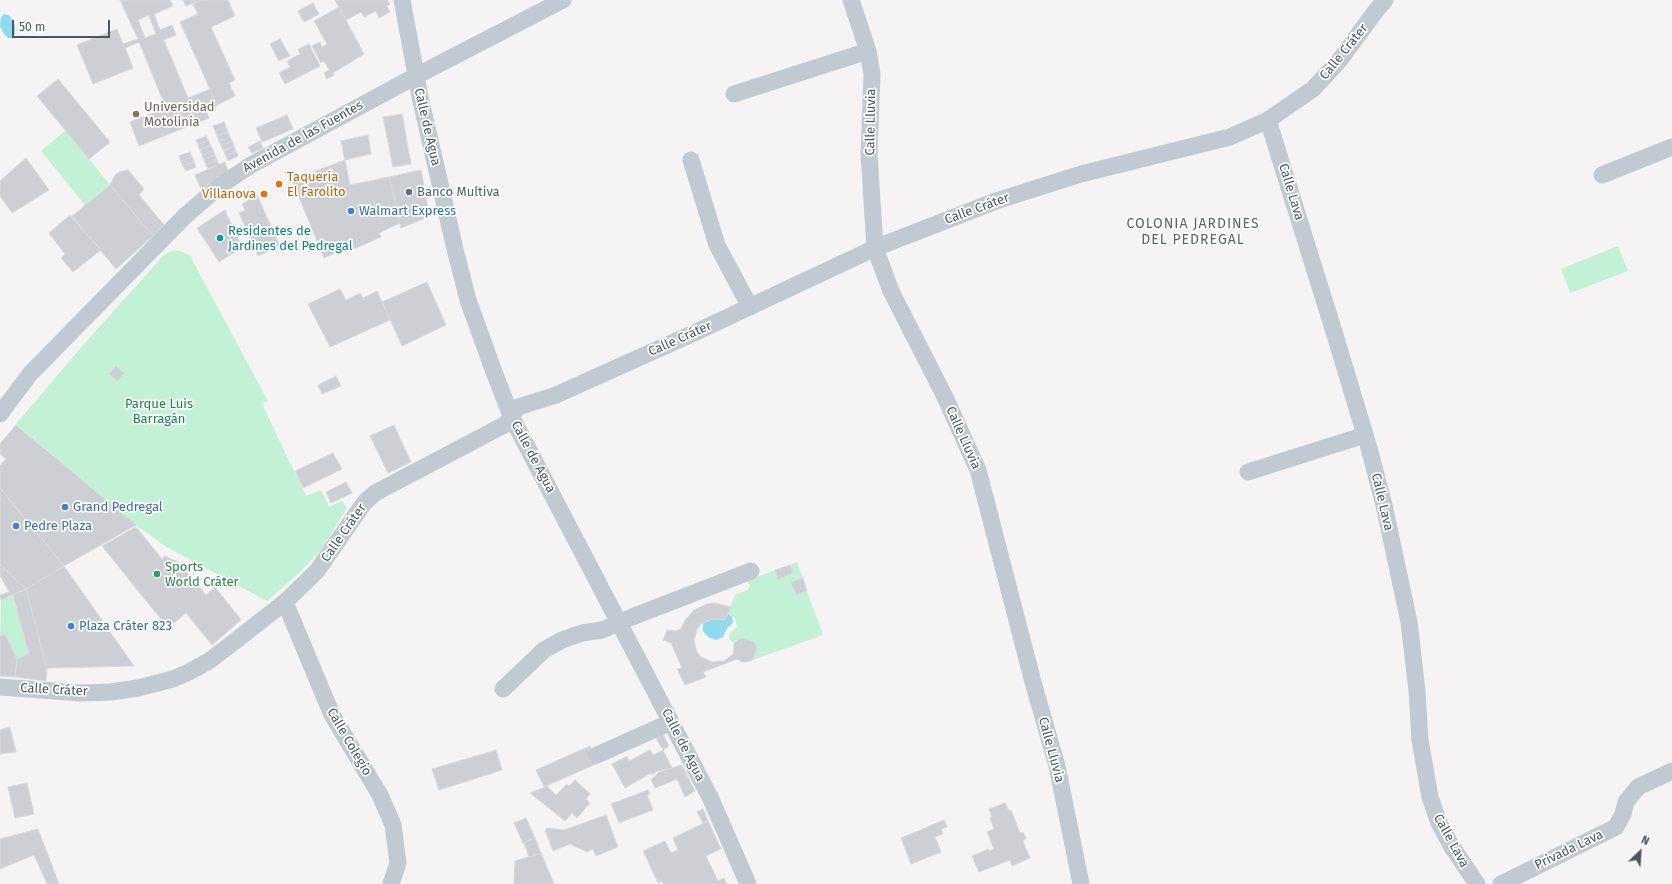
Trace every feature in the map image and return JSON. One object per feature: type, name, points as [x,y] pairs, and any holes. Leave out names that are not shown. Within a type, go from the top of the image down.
[{"type":"street","name":"Calle de Agua","points":[[402,0],[420,97],[468,300],[511,416],[710,797],[748,884]]},
{"type":"street","name":"Avenida de las Fuentes","points":[[0,414],[30,374],[185,216],[221,185],[251,165],[416,76],[563,0]]},
{"type":"street","name":"Calle Lluvia","points":[[851,0],[868,51],[872,74],[870,154],[875,248],[891,291],[945,397],[978,470],[1033,682],[1057,766],[1081,884]]},
{"type":"street","name":"Calle Cráter","points":[[0,687],[81,693],[111,692],[138,688],[173,679],[189,672],[209,661],[284,602],[317,571],[364,502],[375,493],[506,424],[518,407],[556,395],[750,307],[875,248],[996,201],[1080,174],[1230,136],[1268,120],[1313,89],[1339,61],[1385,0]]},
{"type":"street","points":[[734,94],[868,51]]},
{"type":"street","name":"Calle Lava","points":[[1268,120],[1336,335],[1384,505],[1409,622],[1417,691],[1420,740],[1430,797],[1442,829],[1452,847],[1477,884]]},
{"type":"street","points":[[1602,175],[1672,147]]},
{"type":"street","points":[[691,160],[717,245],[750,307]]},
{"type":"street","points":[[1248,472],[1365,435]]},
{"type":"street","points":[[503,689],[544,650],[553,645],[572,636],[602,630],[751,571]]},
{"type":"street","name":"Calle Colegio","points":[[284,602],[332,715],[380,795],[393,825],[398,863],[391,884]]},
{"type":"street","points":[[597,755],[672,722]]},
{"type":"street","name":"Privada Lava","points":[[1501,884],[1616,827],[1623,814],[1626,802],[1638,787],[1672,771]]},
{"type":"green space","points":[[66,130],[110,185],[85,205],[41,151]]},
{"type":"green space","points":[[1618,246],[1628,271],[1570,293],[1561,269]]},
{"type":"green space","name":"Parque Luis Barragán","points":[[171,251],[181,251],[190,256],[268,401],[262,404],[306,496],[321,490],[329,507],[342,501],[347,508],[322,549],[298,574],[267,601],[165,546],[136,525],[16,424],[84,344],[163,256]]},
{"type":"green space","points":[[797,562],[803,578],[791,582],[796,595],[807,591],[823,635],[747,662],[755,655],[757,650],[753,641],[742,638],[734,644],[729,639],[730,633],[737,627],[735,618],[728,614],[735,595],[748,590],[750,585],[746,581],[775,570],[778,579],[793,574],[790,565]]},
{"type":"green space","points":[[13,595],[29,654],[17,659],[5,634],[0,636],[1,600]]},
{"type":"water","points":[[4,14],[10,16],[15,25],[15,34],[12,38],[8,38],[4,34],[0,26],[1,17]]},
{"type":"water","points":[[728,614],[732,617],[733,623],[727,628],[723,637],[716,640],[708,637],[703,631],[703,623],[712,619],[725,620]]},
{"type":"building","points":[[120,0],[170,0],[173,6],[154,14],[160,30],[172,25],[176,35],[164,40],[188,98],[210,89],[217,106],[206,110],[209,118],[139,146],[130,122],[166,108],[139,42],[125,48],[133,68],[93,84],[77,45],[117,29],[123,44],[138,39]],"holes":[[[149,15],[156,34],[145,38],[138,20]]]},
{"type":"building","points":[[183,0],[201,0],[186,6]]},
{"type":"building","points":[[201,0],[228,0],[235,16],[211,27],[235,80],[229,83],[235,96],[217,105],[180,22],[198,14],[193,4]]},
{"type":"building","points":[[335,0],[387,0],[390,4],[387,6],[390,12],[379,18],[376,11],[364,17],[361,12],[346,20]]},
{"type":"building","points":[[313,3],[319,14],[304,22],[298,11]]},
{"type":"building","points":[[339,7],[364,54],[333,73],[334,75],[327,79],[324,73],[329,70],[324,61],[321,63],[312,46],[320,42],[322,47],[327,44],[314,21]]},
{"type":"building","points":[[280,39],[290,56],[279,61],[270,44]]},
{"type":"building","points":[[309,44],[320,66],[285,84],[279,73],[290,67],[287,61],[300,54],[298,49]]},
{"type":"building","points":[[58,79],[110,142],[89,159],[37,96]]},
{"type":"building","points":[[402,114],[411,164],[393,167],[383,117]]},
{"type":"building","points":[[287,115],[293,129],[262,142],[256,128]]},
{"type":"building","points":[[224,122],[226,127],[215,131],[213,126]]},
{"type":"building","points":[[226,127],[228,132],[217,136],[215,131]]},
{"type":"building","points":[[228,132],[230,137],[219,141],[217,136]]},
{"type":"building","points":[[368,135],[371,154],[345,160],[341,141]]},
{"type":"building","points":[[206,136],[208,140],[198,145],[196,140]]},
{"type":"building","points":[[230,137],[232,141],[221,146],[219,141]]},
{"type":"building","points":[[208,140],[210,145],[200,150],[198,145]]},
{"type":"building","points":[[232,141],[234,146],[224,151],[221,146]]},
{"type":"building","points":[[260,141],[263,148],[252,153],[248,147]]},
{"type":"building","points":[[210,145],[213,150],[202,155],[200,150]]},
{"type":"building","points":[[234,146],[236,151],[226,156],[224,151]]},
{"type":"building","points":[[213,150],[215,155],[204,160],[202,155]]},
{"type":"building","points":[[236,151],[238,156],[228,161],[226,156]]},
{"type":"building","points":[[190,152],[192,157],[181,161],[179,156]]},
{"type":"building","points":[[215,155],[217,160],[206,165],[204,160]]},
{"type":"building","points":[[192,157],[194,162],[183,166],[181,161]]},
{"type":"building","points":[[26,158],[49,190],[12,213],[0,196],[0,181]]},
{"type":"building","points":[[217,160],[219,165],[208,169],[206,165]]},
{"type":"building","name":"Walmart Express","points":[[345,160],[350,185],[389,177],[400,223],[379,233],[381,237],[354,249],[352,245],[324,258],[292,180]]},
{"type":"building","points":[[194,162],[196,167],[186,171],[183,166]]},
{"type":"building","points":[[225,162],[228,171],[201,189],[195,175]]},
{"type":"building","points":[[128,170],[144,189],[139,195],[164,225],[153,236],[110,185],[115,175],[119,172]]},
{"type":"building","name":"Banco Multiva","points":[[421,170],[428,208],[427,215],[423,219],[401,228],[389,177]]},
{"type":"building","points":[[110,185],[153,236],[116,269],[72,216]]},
{"type":"building","points":[[257,195],[280,246],[258,256],[239,213],[245,210],[242,204]]},
{"type":"building","name":"Residentes de Jardines del Pedregal","points":[[225,210],[242,247],[219,262],[197,228]]},
{"type":"building","points":[[70,215],[101,250],[73,272],[61,258],[65,254],[49,233]]},
{"type":"building","points":[[427,282],[446,325],[402,346],[382,302]]},
{"type":"building","points":[[340,289],[346,300],[360,293],[363,298],[377,291],[390,320],[330,347],[308,304]]},
{"type":"building","points":[[116,366],[124,373],[117,381],[109,374]]},
{"type":"building","points":[[336,376],[341,386],[322,394],[318,385]]},
{"type":"building","name":"Grand Pedregal","points":[[16,425],[136,525],[64,566],[0,488],[0,466],[6,459],[0,454],[0,444]]},
{"type":"building","points":[[394,425],[411,462],[388,473],[370,436]]},
{"type":"building","points":[[333,453],[342,469],[303,488],[295,471]]},
{"type":"building","points":[[346,482],[352,493],[331,503],[326,492]]},
{"type":"building","name":"Pedre Plaza","points":[[0,488],[64,566],[26,589],[0,564]]},
{"type":"building","name":"Sports World Cráter","points":[[136,527],[162,559],[165,556],[178,562],[206,595],[215,587],[241,620],[212,645],[186,613],[168,628],[102,546]]},
{"type":"building","points":[[0,564],[26,589],[1,600],[0,595],[9,592],[0,575]]},
{"type":"building","points":[[790,565],[793,573],[778,579],[775,570]]},
{"type":"building","name":"Plaza Cráter 823","points":[[64,566],[134,666],[47,668],[26,589]]},
{"type":"building","points":[[803,578],[807,591],[796,595],[791,582]]},
{"type":"building","points":[[26,589],[47,668],[46,681],[15,677],[17,659],[29,654],[13,595]]},
{"type":"building","points":[[715,603],[731,607],[725,620],[712,619],[701,624],[697,629],[694,641],[697,652],[701,657],[712,662],[724,661],[733,654],[734,644],[742,638],[753,641],[757,650],[752,660],[742,662],[737,659],[703,672],[706,677],[685,685],[677,669],[682,668],[671,643],[663,640],[667,630],[676,631],[681,629],[685,620],[694,610],[707,604]]},
{"type":"building","points":[[5,634],[17,659],[15,677],[0,676],[0,636]]},
{"type":"building","points":[[10,727],[16,752],[0,754],[0,730]]},
{"type":"building","points":[[663,734],[669,746],[663,750],[656,738]]},
{"type":"building","points":[[590,746],[598,763],[544,787],[536,770]]},
{"type":"building","points":[[496,750],[502,770],[439,790],[432,769]]},
{"type":"building","points":[[650,750],[653,755],[663,750],[672,768],[658,771],[651,775],[651,773],[625,788],[612,764],[627,756],[629,761]]},
{"type":"building","points":[[682,765],[695,791],[685,797],[677,779],[655,788],[651,780],[659,772]]},
{"type":"building","points":[[575,780],[590,794],[586,799],[590,803],[577,818],[572,813],[565,821],[530,793],[547,786],[556,795],[567,784],[569,786]]},
{"type":"building","points":[[27,783],[34,814],[15,818],[8,787]]},
{"type":"building","points":[[648,790],[650,794],[647,795],[653,810],[619,823],[611,804]]},
{"type":"building","points":[[1005,803],[1009,811],[1011,810],[1020,833],[1023,832],[1026,839],[1023,841],[1030,858],[1012,866],[1010,860],[979,872],[972,856],[988,849],[989,851],[994,849],[987,832],[994,829],[990,818],[992,817],[989,809]]},
{"type":"building","points":[[703,809],[708,821],[703,823],[697,812]]},
{"type":"building","points":[[606,815],[618,847],[596,856],[593,849],[587,852],[570,844],[553,851],[545,830],[548,828],[564,830]]},
{"type":"building","points":[[526,818],[535,838],[523,843],[514,823]]},
{"type":"building","points":[[944,820],[947,827],[941,829],[943,834],[935,837],[941,852],[911,864],[901,838]]},
{"type":"building","points":[[708,821],[721,849],[706,856],[718,881],[724,878],[727,884],[663,884],[662,881],[658,883],[643,851],[665,841],[671,853],[678,850],[673,838]]},
{"type":"building","points":[[38,829],[59,884],[47,884],[34,855],[0,869],[0,839]]},
{"type":"building","points":[[535,838],[541,853],[529,857],[524,843]]},
{"type":"building","points":[[541,853],[554,884],[514,884],[515,861]]},
{"type":"place","name":"Universidad Motolinía","points":[[136,114]]},
{"type":"place","name":"Taquería El Farolito","points":[[279,184]]},
{"type":"place","name":"Banco Multiva","points":[[409,192]]},
{"type":"place","name":"Villanova","points":[[264,194]]},
{"type":"place","name":"Walmart Express","points":[[351,211]]},
{"type":"place","name":"Residentes de Jardines del Pedregal","points":[[220,238]]},
{"type":"place","name":"Grand Pedregal","points":[[65,507]]},
{"type":"place","name":"Pedre Plaza","points":[[16,526]]},
{"type":"place","name":"Sports World Cráter","points":[[157,574]]},
{"type":"place","name":"Plaza Cráter 823","points":[[71,626]]},
{"type":"district","name":"COLONIA JARDINES DEL PEDREGAL","points":[[1193,232]]}]
